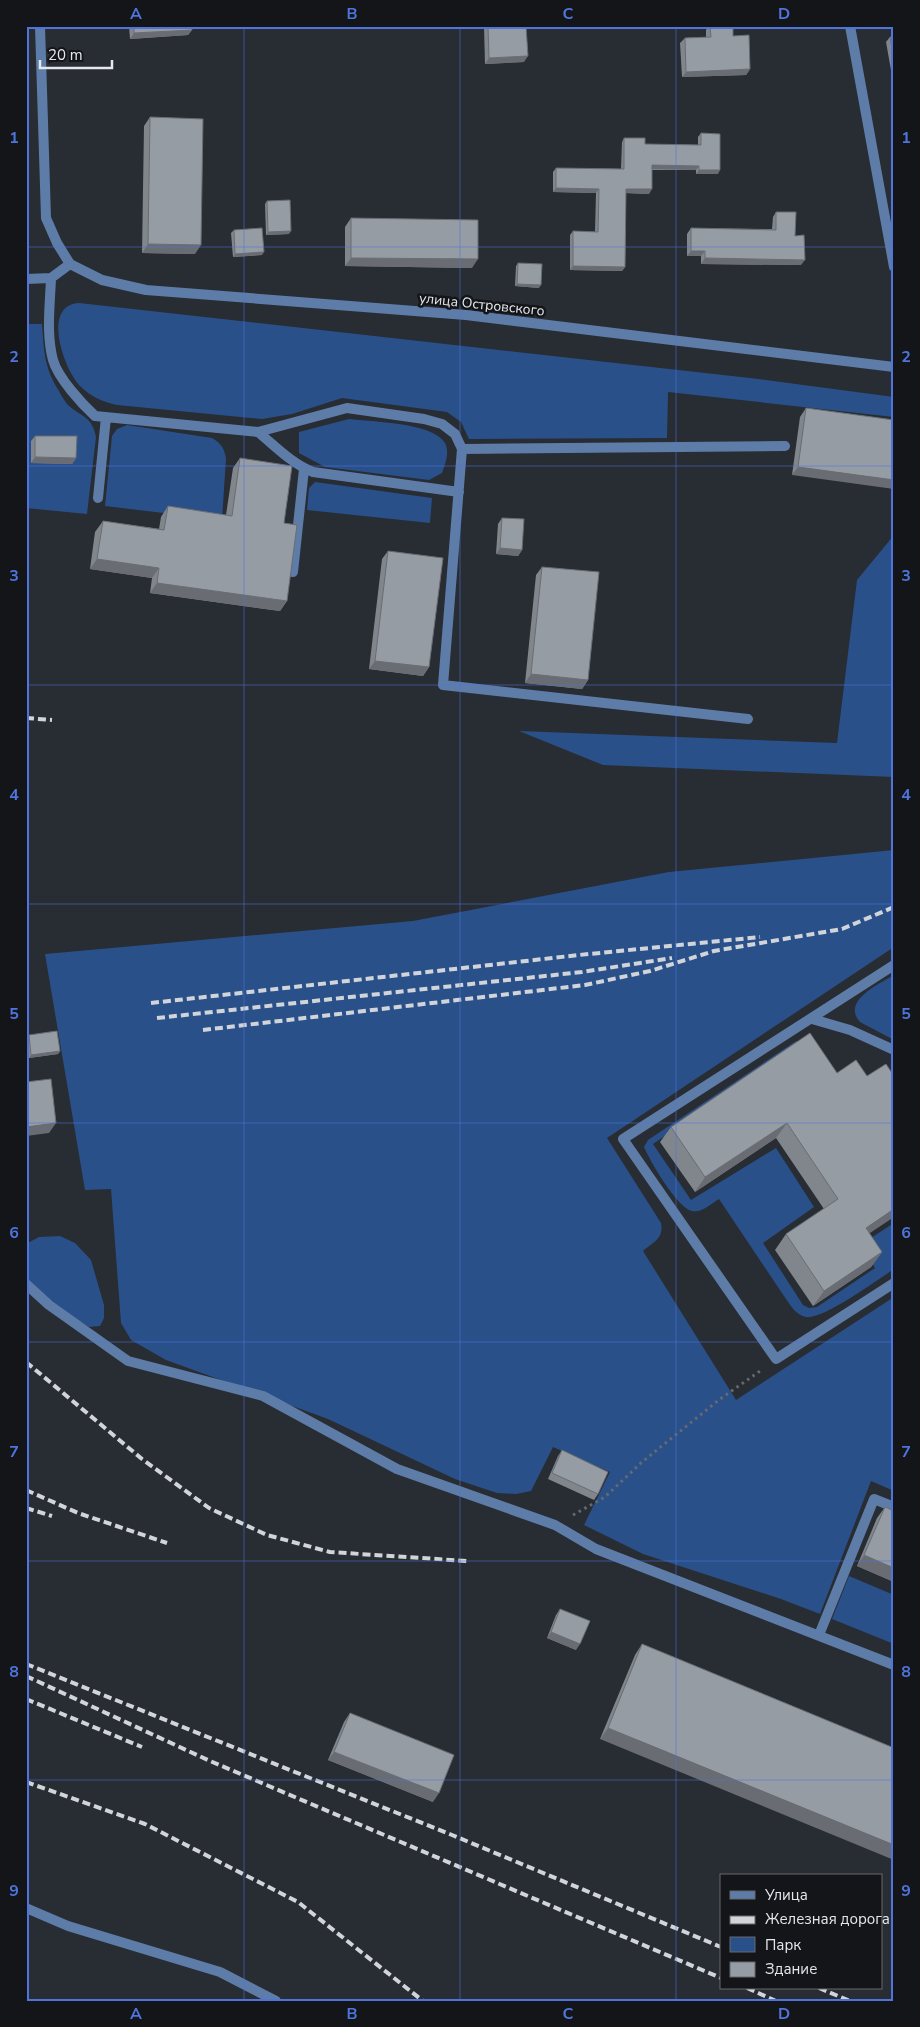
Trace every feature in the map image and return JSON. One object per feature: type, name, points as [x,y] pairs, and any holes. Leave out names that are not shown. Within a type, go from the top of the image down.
[{"type":"street","points":[[26,279],[51,278],[70,264],[56,243],[46,218],[40,26]]},
{"type":"street","points":[[850,26],[894,267]]},
{"type":"street","name":"улица Островского","points":[[70,264],[102,280],[146,290],[466,315],[894,367]]},
{"type":"street","points":[[51,278],[49,324],[53,362],[76,398],[95,416],[258,432],[347,408],[424,419],[442,424],[455,434],[462,450],[442,685],[748,719]]},
{"type":"street","points":[[98,498],[106,417]]},
{"type":"street","points":[[258,432],[304,469],[313,472],[459,492]]},
{"type":"street","points":[[462,450],[785,446]]},
{"type":"street","points":[[293,572],[304,469]]},
{"type":"street","points":[[894,965],[623,1139],[776,1360],[894,1282]]},
{"type":"street","points":[[812,1019],[850,1030],[894,1050]]},
{"type":"street","points":[[26,1284],[49,1305],[128,1361],[263,1396],[396,1469],[554,1525],[596,1549],[894,1665]]},
{"type":"street","points":[[818,1634],[874,1499],[894,1507]]},
{"type":"street","points":[[26,1908],[68,1926],[220,1972],[276,2001]]},
{"type":"path","points":[[554,1525],[605,1497],[642,1462],[720,1399],[776,1360]]},
{"type":"green space","points":[[79,303],[750,378],[894,397],[894,417],[668,392],[667,438],[469,439],[461,422],[447,412],[342,398],[292,414],[262,419],[117,405],[97,399],[88,393],[80,386],[68,367],[59,339],[58,326],[61,315],[67,306]]},
{"type":"green space","points":[[26,324],[42,324],[46,359],[54,383],[67,404],[85,417],[92,424],[94,430],[96,437],[87,514],[26,508]]},
{"type":"green space","points":[[349,419],[401,424],[428,431],[438,436],[445,443],[447,451],[442,473],[429,480],[325,467],[299,453],[299,432]]},
{"type":"green space","points":[[127,425],[212,438],[220,444],[226,458],[222,520],[105,506],[112,436],[117,429]]},
{"type":"green space","points":[[315,482],[432,498],[430,523],[307,510],[309,488]]},
{"type":"green space","points":[[894,535],[894,777],[603,765],[519,731],[837,743],[857,580]]},
{"type":"green space","points":[[894,850],[894,947],[607,1138],[661,1223],[659,1237],[643,1251],[736,1400],[894,1297],[894,1491],[871,1481],[820,1614],[781,1599],[643,1554],[584,1525],[610,1472],[553,1447],[531,1491],[516,1494],[497,1493],[455,1479],[328,1419],[166,1360],[131,1340],[121,1323],[111,1189],[85,1190],[45,954],[413,921],[669,872]]},
{"type":"green space","points":[[894,975],[894,1040],[860,1022],[855,1014],[855,1007],[858,1000],[864,994]]},
{"type":"green space","points":[[796,1041],[799,1045],[653,1144],[691,1200],[776,1148],[814,1207],[763,1243],[803,1305],[809,1308],[817,1307],[875,1268],[860,1245],[894,1223],[894,1269],[837,1306],[814,1316],[806,1317],[797,1312],[790,1304],[719,1199],[699,1211],[692,1211],[686,1208],[679,1202],[665,1183],[644,1147],[648,1140]]},
{"type":"green space","points":[[60,1236],[75,1243],[91,1260],[104,1305],[104,1318],[100,1326],[89,1327],[59,1308],[26,1279],[26,1244],[39,1237]]},
{"type":"green space","points":[[849,1576],[894,1595],[894,1644],[832,1619]]},
{"type":"building","points":[[134,26],[191,26],[192,30],[134,33]]},
{"type":"building","points":[[488,26],[526,26],[528,56],[489,58]]},
{"type":"building","points":[[710,26],[733,26],[733,36],[749,35],[750,69],[686,72],[685,38],[711,37]]},
{"type":"building","points":[[890,37],[894,37],[894,60]]},
{"type":"building","points":[[150,117],[203,119],[201,245],[148,244]]},
{"type":"building","points":[[701,133],[720,134],[720,170],[699,170],[699,166],[652,165],[652,189],[626,189],[625,267],[573,266],[573,231],[598,232],[599,189],[556,188],[556,168],[624,169],[624,138],[645,138],[645,144],[701,145]]},
{"type":"building","points":[[290,200],[291,231],[268,232],[267,201]]},
{"type":"building","points":[[776,212],[796,212],[795,236],[804,235],[805,260],[705,258],[705,251],[691,251],[691,228],[776,230]]},
{"type":"building","points":[[351,218],[478,220],[478,259],[351,258]]},
{"type":"building","points":[[262,228],[264,252],[235,254],[234,230]]},
{"type":"building","points":[[518,263],[542,264],[541,285],[517,284]]},
{"type":"building","points":[[806,408],[894,420],[894,480],[798,467]]},
{"type":"building","points":[[35,436],[77,436],[76,458],[35,457]]},
{"type":"building","points":[[240,458],[292,466],[284,523],[297,525],[287,601],[157,583],[159,568],[97,559],[103,521],[164,530],[168,506],[232,516]]},
{"type":"building","points":[[502,518],[524,519],[522,550],[500,548]]},
{"type":"building","points":[[388,551],[443,558],[429,667],[375,661]]},
{"type":"building","points":[[542,567],[599,572],[588,680],[531,674]]},
{"type":"building","points":[[57,1031],[60,1051],[31,1055],[29,1035]]},
{"type":"building","points":[[810,1033],[837,1073],[856,1060],[867,1076],[886,1064],[894,1076],[894,1209],[866,1228],[882,1252],[824,1291],[786,1234],[838,1199],[787,1123],[705,1177],[671,1127]]},
{"type":"building","points":[[51,1079],[56,1123],[26,1127],[26,1082]]},
{"type":"building","points":[[562,1450],[608,1472],[598,1494],[552,1473]]},
{"type":"building","points":[[885,1507],[894,1511],[894,1568],[864,1555]]},
{"type":"building","points":[[560,1609],[590,1621],[580,1644],[551,1632]]},
{"type":"building","points":[[642,1644],[894,1748],[894,1845],[608,1728]]},
{"type":"building","points":[[350,1713],[454,1755],[439,1793],[334,1752]]},
{"type":"railway","points":[[26,718],[52,720]]},
{"type":"railway","points":[[203,1030],[585,985],[650,971],[714,951],[842,929],[894,907]]},
{"type":"railway","points":[[151,1003],[579,955],[760,937]]},
{"type":"railway","points":[[157,1018],[582,972],[672,958]]},
{"type":"railway","points":[[26,1362],[142,1459],[209,1508],[267,1535],[330,1552],[467,1561]]},
{"type":"railway","points":[[26,1490],[78,1513],[167,1543]]},
{"type":"railway","points":[[26,1508],[52,1516]]},
{"type":"railway","points":[[26,1664],[452,1835],[720,1947]]},
{"type":"railway","points":[[26,1676],[210,1761],[720,1978]]},
{"type":"railway","points":[[26,1699],[142,1747]]},
{"type":"railway","points":[[26,1782],[145,1824],[298,1902],[423,2001]]},
{"type":"railway","points":[[751,1990],[776,2001]]},
{"type":"railway","points":[[824,1990],[850,2001]]}]
